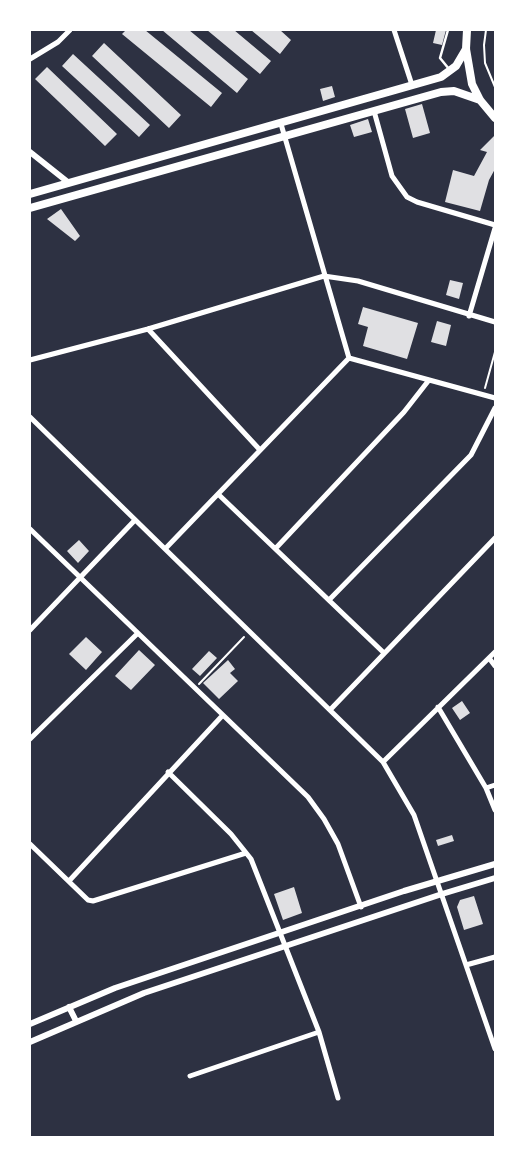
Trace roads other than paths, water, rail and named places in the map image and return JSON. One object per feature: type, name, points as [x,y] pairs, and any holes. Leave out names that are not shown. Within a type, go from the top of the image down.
[{"type":"main road","points":[[468,30],[467,67],[480,100],[495,118]]},
{"type":"main road","points":[[30,194],[281,124],[412,85],[451,72],[466,49]]},
{"type":"main road","points":[[30,208],[441,92],[454,91],[480,100]]},
{"type":"street","points":[[30,59],[58,42],[70,30]]},
{"type":"street","points":[[394,30],[412,85]]},
{"type":"street","points":[[374,111],[392,176],[406,197],[495,226],[469,316]]},
{"type":"street","points":[[281,124],[349,358]]},
{"type":"street","points":[[30,152],[69,183]]},
{"type":"street","points":[[30,360],[148,329],[324,276],[358,281],[469,316],[495,322]]},
{"type":"street","points":[[148,329],[260,450]]},
{"type":"street","points":[[349,358],[495,398]]},
{"type":"street","points":[[165,548],[349,358]]},
{"type":"street","points":[[276,548],[404,412],[429,380]]},
{"type":"street","points":[[329,600],[472,455],[495,408]]},
{"type":"street","points":[[30,417],[382,762],[414,815],[495,1049]]},
{"type":"street","points":[[218,494],[384,653]]},
{"type":"street","points":[[30,630],[135,520]]},
{"type":"street","points":[[30,529],[308,798],[319,812],[342,852],[361,907]]},
{"type":"street","points":[[330,710],[495,538]]},
{"type":"street","points":[[30,739],[137,634]]},
{"type":"street","points":[[382,762],[495,652]]},
{"type":"street","points":[[489,658],[495,666]]},
{"type":"street","points":[[438,707],[486,788],[495,810]]},
{"type":"street","points":[[69,881],[168,772],[222,716]]},
{"type":"street","points":[[168,772],[226,829],[254,866],[318,1032],[338,1098]]},
{"type":"street","points":[[486,788],[495,785]]},
{"type":"street","points":[[30,844],[88,900],[95,901],[246,853]]},
{"type":"street","points":[[30,1024],[115,988],[281,934],[437,880],[495,864]]},
{"type":"street","points":[[30,1042],[144,992],[495,878]]},
{"type":"street","points":[[466,965],[495,957]]},
{"type":"street","points":[[69,1007],[76,1021]]},
{"type":"street","points":[[190,1076],[318,1032]]},
{"type":"lane","points":[[448,30],[440,58],[451,72]]}]
